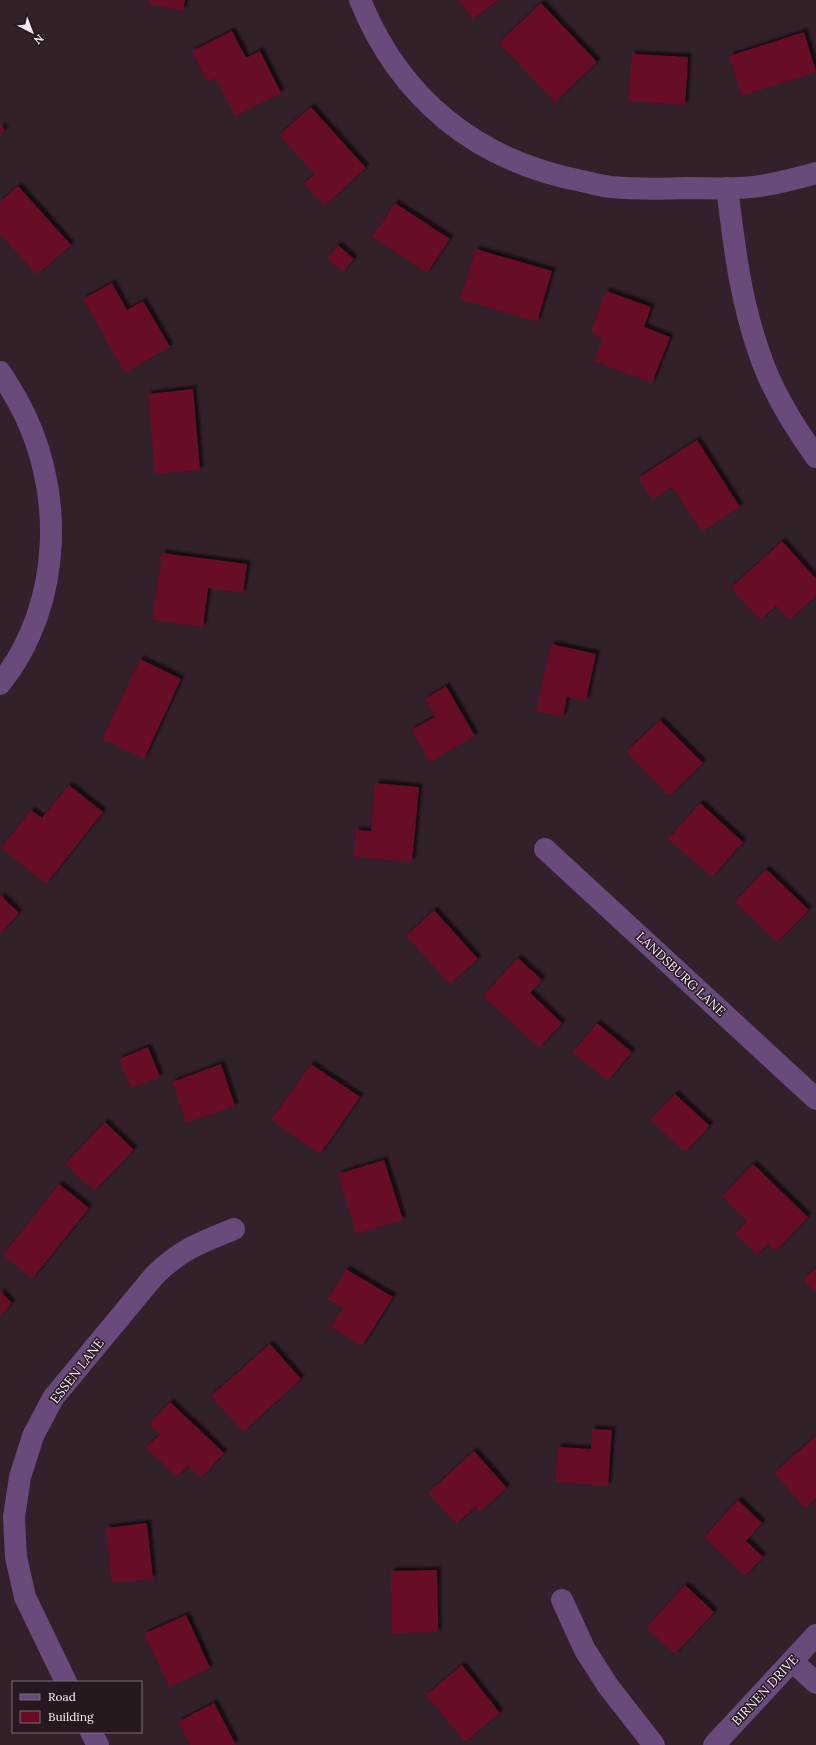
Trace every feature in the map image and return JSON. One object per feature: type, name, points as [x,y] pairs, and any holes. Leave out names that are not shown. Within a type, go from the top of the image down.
[{"type":"street","points":[[360,0],[367,18],[384,49],[412,88],[446,121],[485,148],[533,169],[559,177],[611,187],[658,189],[759,186],[816,173]]},
{"type":"street","points":[[726,188],[743,297],[759,353],[770,380],[798,431],[816,457]]},
{"type":"street","points":[[0,372],[26,416],[35,438],[48,484],[51,508],[52,545],[49,568],[38,613],[20,655],[0,684]]},
{"type":"street","name":"LANDSBURG LANE","points":[[545,848],[816,1099]]},
{"type":"street","name":"ESSEN LANE","points":[[66,1681],[25,1597],[16,1558],[14,1517],[20,1477],[33,1436],[54,1398],[154,1276],[166,1264],[195,1244],[234,1229]]},
{"type":"street","points":[[562,1600],[585,1650],[608,1686],[654,1745]]},
{"type":"street","name":"BIRNEN DRIVE","points":[[714,1745],[816,1635]]},
{"type":"street","points":[[792,1661],[816,1683]]},
{"type":"street","points":[[92,1733],[98,1745]]},
{"type":"building","points":[[149,0],[185,0],[183,11],[148,4]]},
{"type":"building","points":[[459,0],[499,0],[472,19]]},
{"type":"building","points":[[541,3],[597,62],[555,102],[499,43]]},
{"type":"building","points":[[232,31],[246,58],[260,51],[281,93],[235,116],[216,78],[207,82],[192,51]]},
{"type":"building","points":[[804,32],[816,72],[742,96],[729,56]]},
{"type":"building","points":[[632,54],[688,57],[685,105],[628,101]]},
{"type":"building","points":[[311,107],[366,168],[324,206],[304,184],[315,174],[279,135]]},
{"type":"building","points":[[0,124],[5,131],[0,134]]},
{"type":"building","points":[[18,186],[71,245],[37,275],[0,234],[0,202]]},
{"type":"building","points":[[395,203],[450,239],[427,273],[372,237]]},
{"type":"building","points":[[338,245],[354,259],[343,272],[327,259]]},
{"type":"building","points":[[476,249],[552,271],[537,322],[460,299]]},
{"type":"building","points":[[112,283],[127,310],[143,301],[170,347],[125,373],[83,299]]},
{"type":"building","points":[[606,291],[651,307],[644,327],[670,337],[652,383],[594,361],[603,338],[590,333]]},
{"type":"building","points":[[193,389],[200,470],[155,474],[148,394]]},
{"type":"building","points":[[697,440],[740,507],[702,532],[672,487],[652,500],[638,478]]},
{"type":"building","points":[[782,541],[816,579],[816,596],[789,620],[776,606],[760,620],[731,588]]},
{"type":"building","points":[[162,553],[247,564],[243,593],[208,588],[203,627],[152,620]]},
{"type":"building","points":[[551,644],[596,654],[586,701],[567,697],[563,717],[536,711]]},
{"type":"building","points":[[140,659],[181,679],[144,759],[102,739]]},
{"type":"building","points":[[446,686],[475,736],[430,762],[411,730],[435,717],[425,699]]},
{"type":"building","points":[[660,720],[703,763],[669,796],[626,752]]},
{"type":"building","points":[[375,783],[419,787],[412,862],[354,857],[356,830],[371,831]]},
{"type":"building","points":[[69,785],[103,812],[46,884],[1,848],[31,810],[42,818]]},
{"type":"building","points":[[700,803],[743,842],[712,877],[668,839]]},
{"type":"building","points":[[766,869],[809,910],[777,942],[735,902]]},
{"type":"building","points":[[0,895],[19,913],[0,934]]},
{"type":"building","points":[[434,910],[478,959],[450,984],[406,936]]},
{"type":"building","points":[[518,958],[542,980],[530,993],[562,1023],[539,1048],[483,996]]},
{"type":"building","points":[[597,1023],[632,1052],[608,1081],[572,1053]]},
{"type":"building","points":[[148,1047],[160,1077],[131,1088],[119,1059]]},
{"type":"building","points":[[221,1064],[235,1106],[186,1123],[172,1082]]},
{"type":"building","points":[[311,1064],[360,1097],[320,1154],[271,1120]]},
{"type":"building","points":[[675,1094],[710,1126],[685,1152],[650,1120]]},
{"type":"building","points":[[105,1122],[134,1150],[94,1191],[65,1164]]},
{"type":"building","points":[[384,1160],[403,1220],[356,1234],[338,1174]]},
{"type":"building","points":[[753,1164],[808,1217],[776,1251],[768,1244],[757,1255],[735,1233],[747,1221],[722,1196]]},
{"type":"building","points":[[59,1184],[89,1208],[32,1279],[3,1255]]},
{"type":"building","points":[[816,1268],[816,1293],[803,1279]]},
{"type":"building","points":[[346,1269],[393,1297],[362,1346],[331,1327],[343,1308],[328,1299]]},
{"type":"building","points":[[0,1291],[12,1303],[0,1316]]},
{"type":"building","points":[[270,1344],[301,1379],[243,1432],[211,1396]]},
{"type":"building","points":[[170,1402],[224,1453],[201,1478],[188,1466],[177,1477],[146,1448],[160,1434],[149,1424]]},
{"type":"building","points":[[592,1429],[612,1430],[608,1486],[555,1482],[558,1447],[591,1449]]},
{"type":"building","points":[[816,1436],[816,1498],[805,1508],[774,1473]]},
{"type":"building","points":[[474,1451],[507,1488],[480,1512],[475,1507],[456,1524],[428,1493]]},
{"type":"building","points":[[738,1500],[762,1523],[746,1541],[763,1557],[745,1576],[704,1537]]},
{"type":"building","points":[[147,1523],[153,1579],[112,1583],[106,1528]]},
{"type":"building","points":[[437,1570],[438,1632],[392,1633],[391,1571]]},
{"type":"building","points":[[685,1585],[714,1612],[675,1654],[646,1628]]},
{"type":"building","points":[[186,1615],[210,1668],[169,1687],[144,1634]]},
{"type":"building","points":[[462,1665],[500,1713],[465,1742],[426,1695]]},
{"type":"building","points":[[214,1703],[236,1745],[190,1745],[178,1722]]}]
